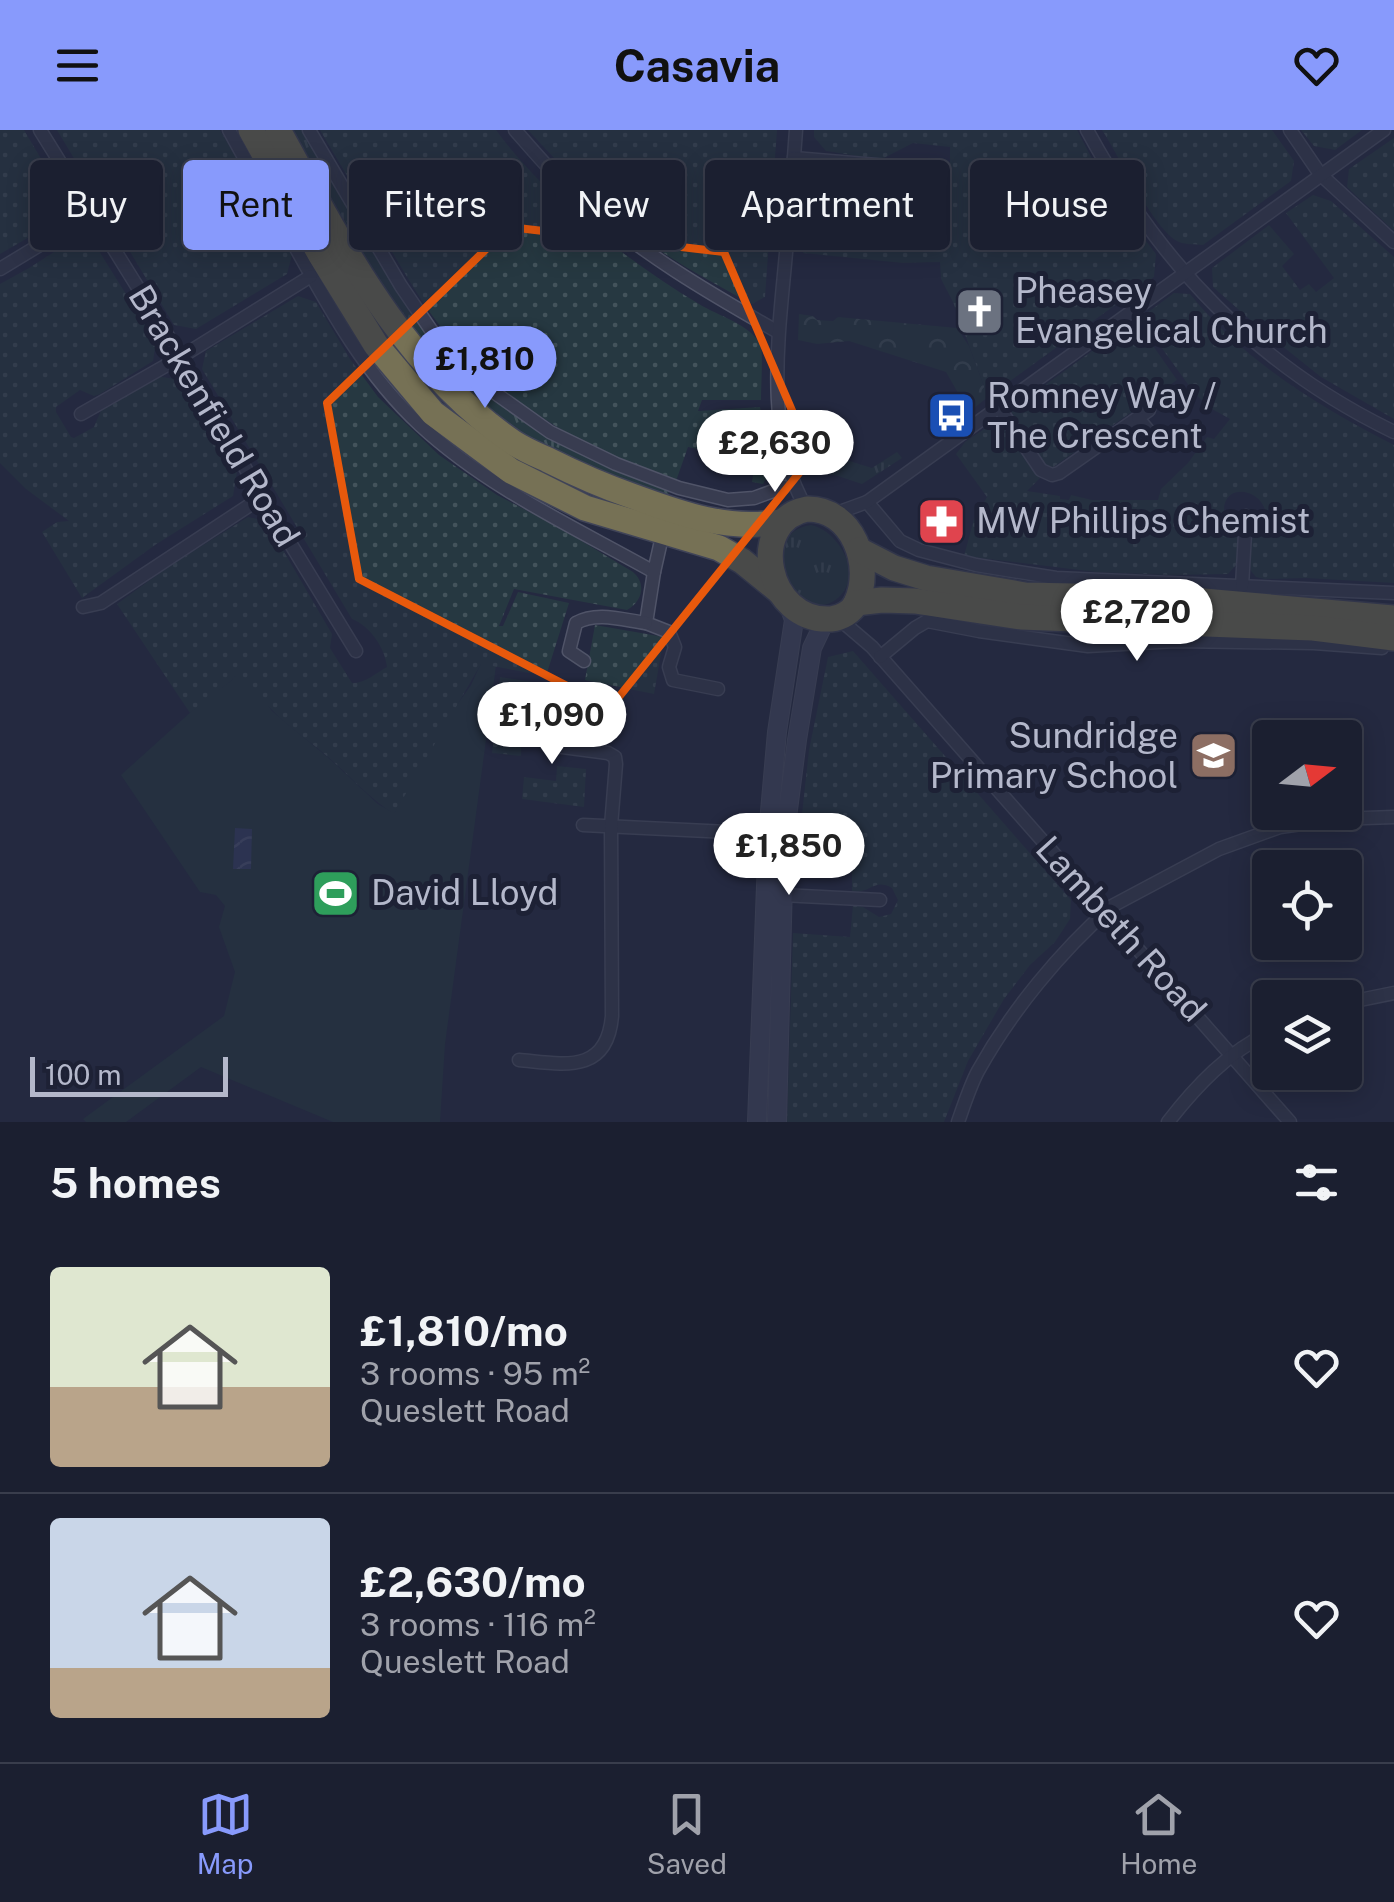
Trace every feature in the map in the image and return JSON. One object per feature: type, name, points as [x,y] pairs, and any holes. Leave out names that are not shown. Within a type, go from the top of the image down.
[{"type":"highway","points":[[250,130],[376,345],[433,413],[512,471],[585,508],[666,521],[743,526],[801,516],[849,529],[856,543],[862,576],[844,612]]},
{"type":"highway","points":[[278,130],[368,288],[422,360],[453,393],[517,445],[742,561],[804,615],[844,612],[882,600],[915,601],[1021,617],[1313,628],[1394,638]]},
{"type":"highway","points":[[784,599],[772,564],[773,541],[801,516]]},
{"type":"highway","points":[[856,543],[894,568],[926,578],[1025,594],[1170,598],[1394,618]]},
{"type":"main road","points":[[777,1122],[768,834],[777,732],[794,620],[784,599]]},
{"type":"main road","points":[[757,1122],[788,807],[812,648],[822,627],[844,612]]},
{"type":"street","name":"Brackenfield Road","points":[[40,130],[58,160]]},
{"type":"street","points":[[229,130],[364,362],[420,425],[502,488],[654,572]]},
{"type":"street","points":[[309,130],[411,301],[432,330],[488,388],[550,432],[678,488],[728,500],[754,498],[784,487]]},
{"type":"street","points":[[516,130],[578,198],[651,256],[778,332]]},
{"type":"street","points":[[796,130],[778,332],[780,420],[801,516]]},
{"type":"street","points":[[1087,130],[1136,212],[1213,306],[1296,375],[1394,432]]},
{"type":"street","points":[[1290,130],[1320,174],[1394,242]]},
{"type":"street","points":[[801,516],[867,502],[1384,130]]},
{"type":"street","points":[[794,158],[818,160]]},
{"type":"street","points":[[0,269],[31,250]]},
{"type":"street","name":"Brackenfield Road","points":[[114,250],[356,651]]},
{"type":"street","points":[[81,414],[311,276]]},
{"type":"street","points":[[998,406],[1041,470],[1052,475],[1143,414],[1152,435]]},
{"type":"street","points":[[786,460],[784,487],[801,516]]},
{"type":"street","points":[[83,608],[104,609],[262,498]]},
{"type":"street","points":[[856,543],[867,502]]},
{"type":"street","points":[[867,502],[900,541],[976,566],[1056,578],[1394,593]]},
{"type":"street","points":[[1242,586],[1246,516]]},
{"type":"street","points":[[646,623],[666,521]]},
{"type":"street","name":"Lambeth Road","points":[[844,612],[1290,1122]]},
{"type":"street","points":[[584,661],[569,651],[576,623],[587,616],[646,623],[669,632],[675,646],[669,667],[673,680],[718,688]]},
{"type":"street","points":[[876,652],[927,621],[1088,646],[1176,640],[1394,649]]},
{"type":"street","points":[[529,1056],[572,1064],[600,1052],[610,1036],[611,826],[616,764],[608,754],[547,745],[552,692]]},
{"type":"street","points":[[958,1122],[977,1073],[1010,1022],[1062,954],[1112,906],[1219,849],[1280,828],[1394,817]]},
{"type":"street","points":[[583,824],[768,834]]},
{"type":"street","points":[[782,895],[880,900]]},
{"type":"street","points":[[1362,999],[1394,992]]},
{"type":"street","points":[[1168,1122],[1186,1098],[1231,1054],[1252,1042]]},
{"type":"highlighted area","points":[[509,227],[724,252],[812,457],[610,708],[359,579],[327,403]]},
{"type":"green space","points":[[0,130],[24,130],[42,160],[30,160],[30,237],[0,254]]},
{"type":"green space","points":[[57,130],[220,130],[237,160],[183,160],[183,250],[289,250],[292,255],[287,274],[196,329],[174,325],[129,250],[163,250],[163,160],[75,160]]},
{"type":"green space","points":[[288,130],[305,130],[323,160],[308,160]]},
{"type":"green space","points":[[320,130],[496,130],[521,160],[349,160],[349,179]]},
{"type":"green space","points":[[528,130],[777,130],[775,160],[705,160],[705,250],[768,250],[765,297],[752,304],[658,250],[685,250],[685,160],[557,160]]},
{"type":"green space","points":[[814,130],[1077,130],[1093,160],[970,160],[970,250],[1144,250],[1144,238],[1156,254],[1154,277],[988,397],[941,279],[940,262],[903,263],[803,253],[950,250],[950,147],[913,143],[882,159],[826,151],[814,137]]},
{"type":"green space","points":[[1102,130],[1272,130],[1294,161],[1291,181],[1203,245],[1182,243],[1159,224],[1144,201],[1144,160],[1120,160]]},
{"type":"green space","points":[[1301,130],[1362,130],[1335,150],[1314,146]]},
{"type":"green space","points":[[1394,138],[1394,231],[1347,187],[1349,169]]},
{"type":"green space","points":[[522,162],[542,183],[542,250],[619,250],[756,338],[761,346],[761,400],[702,400],[698,411],[760,407],[771,470],[763,484],[752,482],[755,461],[688,447],[676,481],[585,443],[530,409],[479,368],[433,317],[391,250],[522,250]]},
{"type":"green space","points":[[329,171],[349,204],[349,238],[329,198]]},
{"type":"green space","points":[[1313,195],[1331,201],[1394,257],[1394,419],[1321,377],[1213,287],[1212,268],[1269,225],[1294,254],[1282,266],[1300,290],[1309,284],[1316,292],[1334,278],[1286,213]]},
{"type":"green space","points":[[57,250],[98,250],[156,342],[153,361],[100,394],[94,396],[80,390],[56,407],[71,437],[94,427],[102,408],[154,376],[176,379],[237,472],[233,496],[155,545],[82,598],[42,532],[57,522],[69,521],[26,489],[0,463],[0,284]]},
{"type":"green space","points":[[357,250],[376,250],[411,309],[517,416],[594,461],[669,491],[668,499],[520,438],[455,386],[402,324]]},
{"type":"green space","points":[[1174,293],[1190,294],[1234,340],[1284,380],[1394,445],[1394,583],[1256,577],[1249,561],[1251,533],[1262,529],[1265,508],[1245,492],[1230,496],[1224,505],[1225,520],[1239,532],[1238,563],[1228,574],[1096,572],[964,556],[974,519],[987,497],[956,454],[965,442],[999,419],[1040,478],[1027,491],[1069,500],[1071,495],[1092,500],[1158,500],[1161,489],[1207,437],[1214,439],[1230,419],[1195,394],[1140,318]]},
{"type":"green space","points":[[298,296],[316,302],[378,397],[439,455],[497,495],[633,572],[641,587],[636,602],[627,610],[514,589],[499,626],[503,626],[518,592],[569,603],[546,676],[481,664],[394,814],[234,676],[190,713],[117,604],[248,517],[262,520],[332,634],[330,648],[352,683],[387,667],[380,645],[352,619],[202,369],[206,351]]},
{"type":"green space","points":[[799,314],[817,320],[833,321],[838,317],[957,328],[969,346],[988,397],[969,412],[946,372],[849,341],[817,344],[798,340]]},
{"type":"green space","points":[[1135,320],[1177,380],[1049,470],[1009,411]]},
{"type":"green space","points":[[799,429],[806,430],[811,449],[872,468],[897,452],[902,458],[862,484],[806,470]]},
{"type":"green space","points":[[811,525],[831,536],[848,566],[845,589],[838,598],[823,605],[809,602],[796,592],[783,561],[784,545],[793,532]]},
{"type":"green space","points":[[595,625],[664,637],[654,694],[585,680]]},
{"type":"green space","points":[[853,651],[1071,900],[1070,919],[1055,942],[1030,965],[1004,999],[968,1061],[944,1122],[787,1122],[793,933],[850,937],[853,905],[879,917],[891,914],[898,900],[886,885],[852,892],[852,864],[797,860],[809,750],[828,657]]},
{"type":"green space","name":"David Lloyd","points":[[481,663],[496,666],[445,1044],[440,1122],[333,1122],[201,1067],[126,1122],[86,1122],[83,1119],[224,1016],[235,972],[219,927],[225,906],[216,895],[200,892],[121,775],[232,680],[233,675],[247,683],[272,711],[378,804],[394,813]]},
{"type":"green space","points":[[500,677],[540,683],[540,688],[523,687],[521,756],[492,753]]},
{"type":"green space","points":[[576,690],[624,698],[622,716],[574,712]]},
{"type":"green space","points":[[557,766],[586,769],[584,807],[522,799],[524,777],[556,781]]},
{"type":"water","points":[[235,828],[252,829],[251,869],[233,869]]},
{"type":"place","name":"Pheasey Evangelical Church","points":[[980,311]]},
{"type":"place","name":"Romney Way / The Crescent","points":[[952,416]]},
{"type":"place","name":"MW Phillips Chemist","points":[[941,521]]},
{"type":"place","name":"Sundridge Primary School","points":[[1213,756]]},
{"type":"place","name":"David Lloyd","points":[[336,893]]}]
